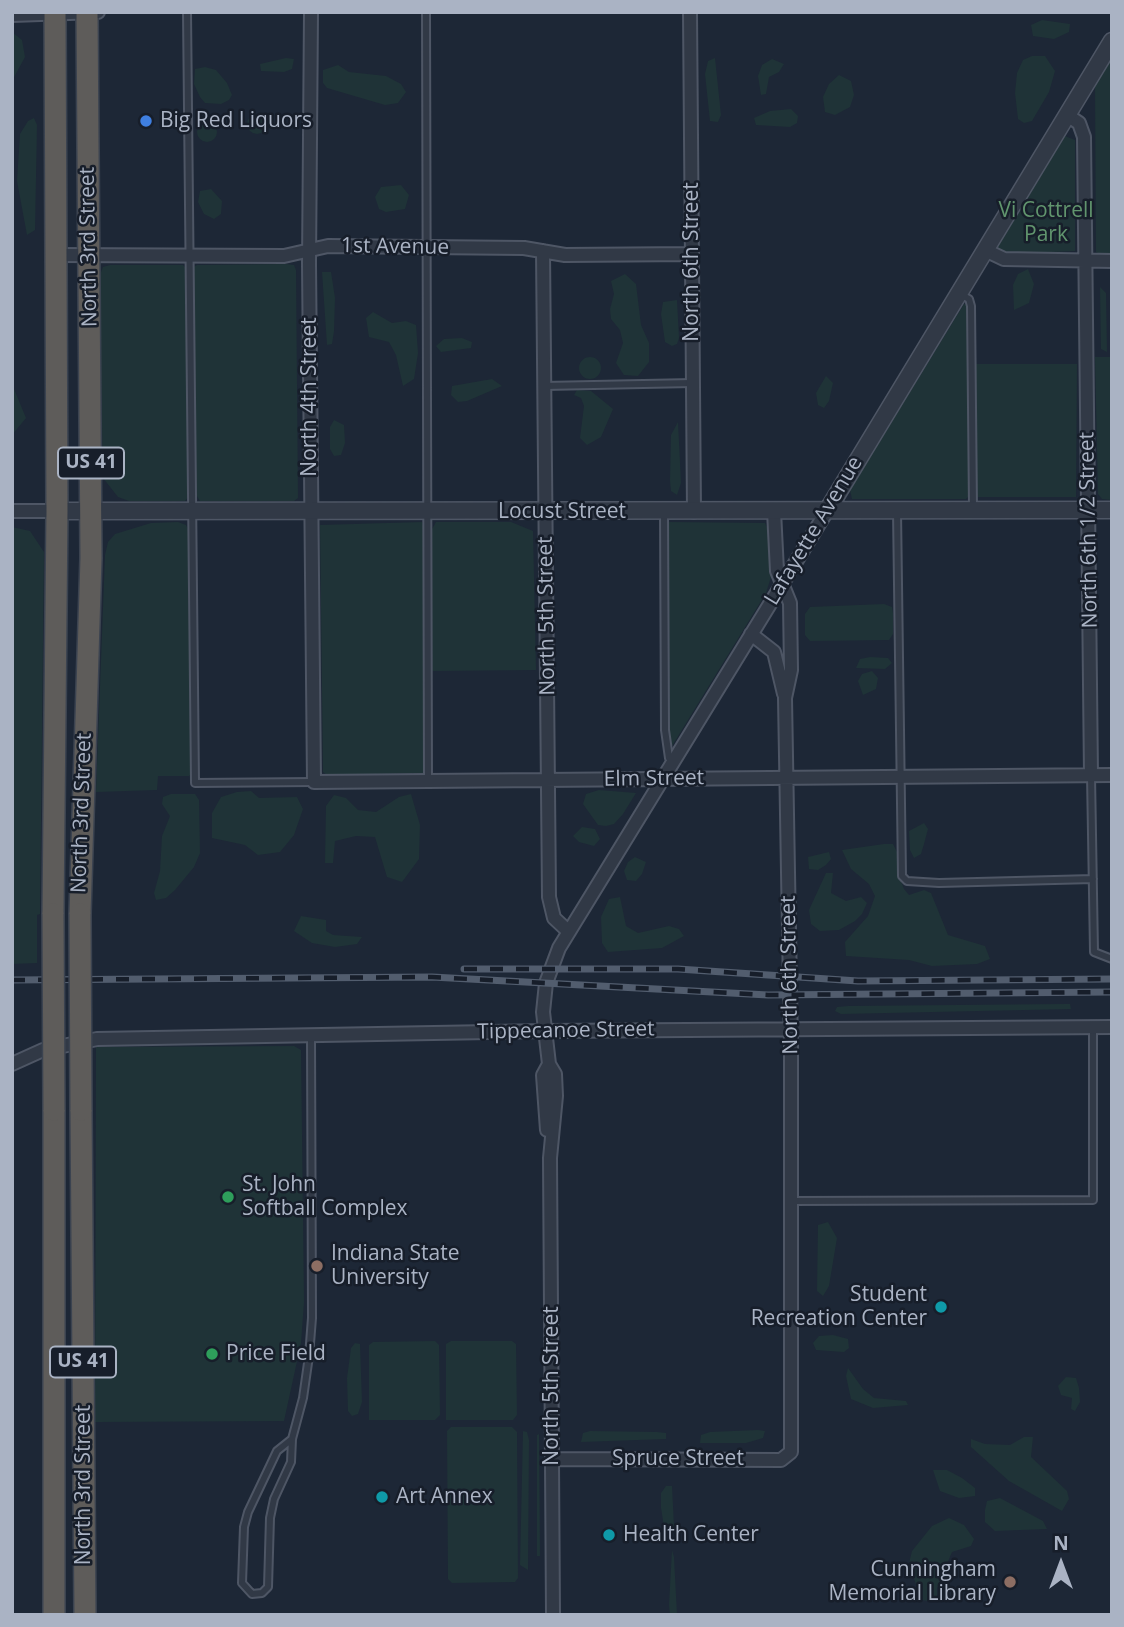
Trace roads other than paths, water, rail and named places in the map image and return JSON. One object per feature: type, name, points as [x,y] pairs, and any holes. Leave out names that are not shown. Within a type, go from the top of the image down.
[{"type":"highway","name":"North 3rd Street","points":[[85,1615],[80,914],[91,512],[87,13]]},
{"type":"highway","name":"North 3rd Street","points":[[54,1615],[53,914],[57,511],[55,14]]},
{"type":"street","points":[[12,15],[98,12]]},
{"type":"street","name":"North 4th Street","points":[[311,12],[314,782]]},
{"type":"street","name":"North 6th Street","points":[[690,12],[694,512]]},
{"type":"street","name":"Lafayette Avenue","points":[[546,1031],[544,991],[553,960],[569,932],[1112,41]]},
{"type":"street","name":"North 6th 1/2 Street","points":[[1067,115],[1079,123],[1084,137],[1091,775]]},
{"type":"street","name":"1st Avenue","points":[[56,256],[284,256],[328,246],[543,251],[565,255],[692,254]]},
{"type":"street","points":[[985,250],[1004,259],[1112,261]]},
{"type":"street","name":"North 5th Street","points":[[543,251],[549,897],[554,918],[569,932]]},
{"type":"street","name":"Locust Street","points":[[12,511],[311,513],[1112,510]]},
{"type":"street","name":"North 6th Street","points":[[774,511],[777,570],[790,603],[791,670],[785,698],[791,1028],[792,1442]]},
{"type":"street","points":[[751,634],[775,652],[785,698]]},
{"type":"street","name":"Elm Street","points":[[314,782],[1112,775]]},
{"type":"street","name":"Tippecanoe Street","points":[[18,1060],[65,1044],[97,1039],[791,1028],[1112,1027]]},
{"type":"street","name":"North 5th Street","points":[[546,1031],[549,1064],[543,1075],[550,1158],[554,1615]]},
{"type":"street","name":"Spruce Street","points":[[552,1459],[781,1460],[789,1456],[792,1442]]},
{"type":"lane","points":[[187,12],[192,512]]},
{"type":"lane","points":[[426,12],[428,781]]},
{"type":"lane","points":[[959,293],[970,299],[971,306],[973,510]]},
{"type":"lane","points":[[544,386],[693,383]]},
{"type":"lane","points":[[897,510],[902,876],[907,881],[1093,879]]},
{"type":"lane","name":"Elm Street","points":[[192,512],[195,783],[314,782]]},
{"type":"lane","points":[[664,512],[665,730],[669,758],[673,762]]},
{"type":"lane","name":"North 6th 1/2 Street","points":[[1091,775],[1094,952],[1112,959]]},
{"type":"lane","points":[[791,1201],[1093,1200],[1093,1026]]},
{"type":"lane","points":[[292,1439],[278,1451],[248,1512],[243,1536],[242,1583],[252,1594],[262,1593],[268,1587],[270,1518],[274,1499],[291,1462],[292,1439],[303,1398],[312,1318],[311,1036]]},
{"type":"railway","points":[[464,969],[678,969],[858,981],[1112,979]]},
{"type":"railway","points":[[12,980],[432,977],[768,995],[1112,992]]},
{"type":"place","name":"Big Red Liquors","points":[[146,121]]},
{"type":"place","name":"St. John Softball Complex","points":[[228,1197]]},
{"type":"place","name":"Indiana State University","points":[[317,1266]]},
{"type":"place","name":"Student Recreation Center","points":[[941,1307]]},
{"type":"place","name":"Price Field","points":[[212,1354]]},
{"type":"place","name":"Art Annex","points":[[382,1497]]},
{"type":"place","name":"Health Center","points":[[609,1535]]},
{"type":"place","name":"Cunningham Memorial Library","points":[[1010,1582]]},
{"type":"park label","name":"Vi Cottrell Park","points":[[1046,223]]}]
